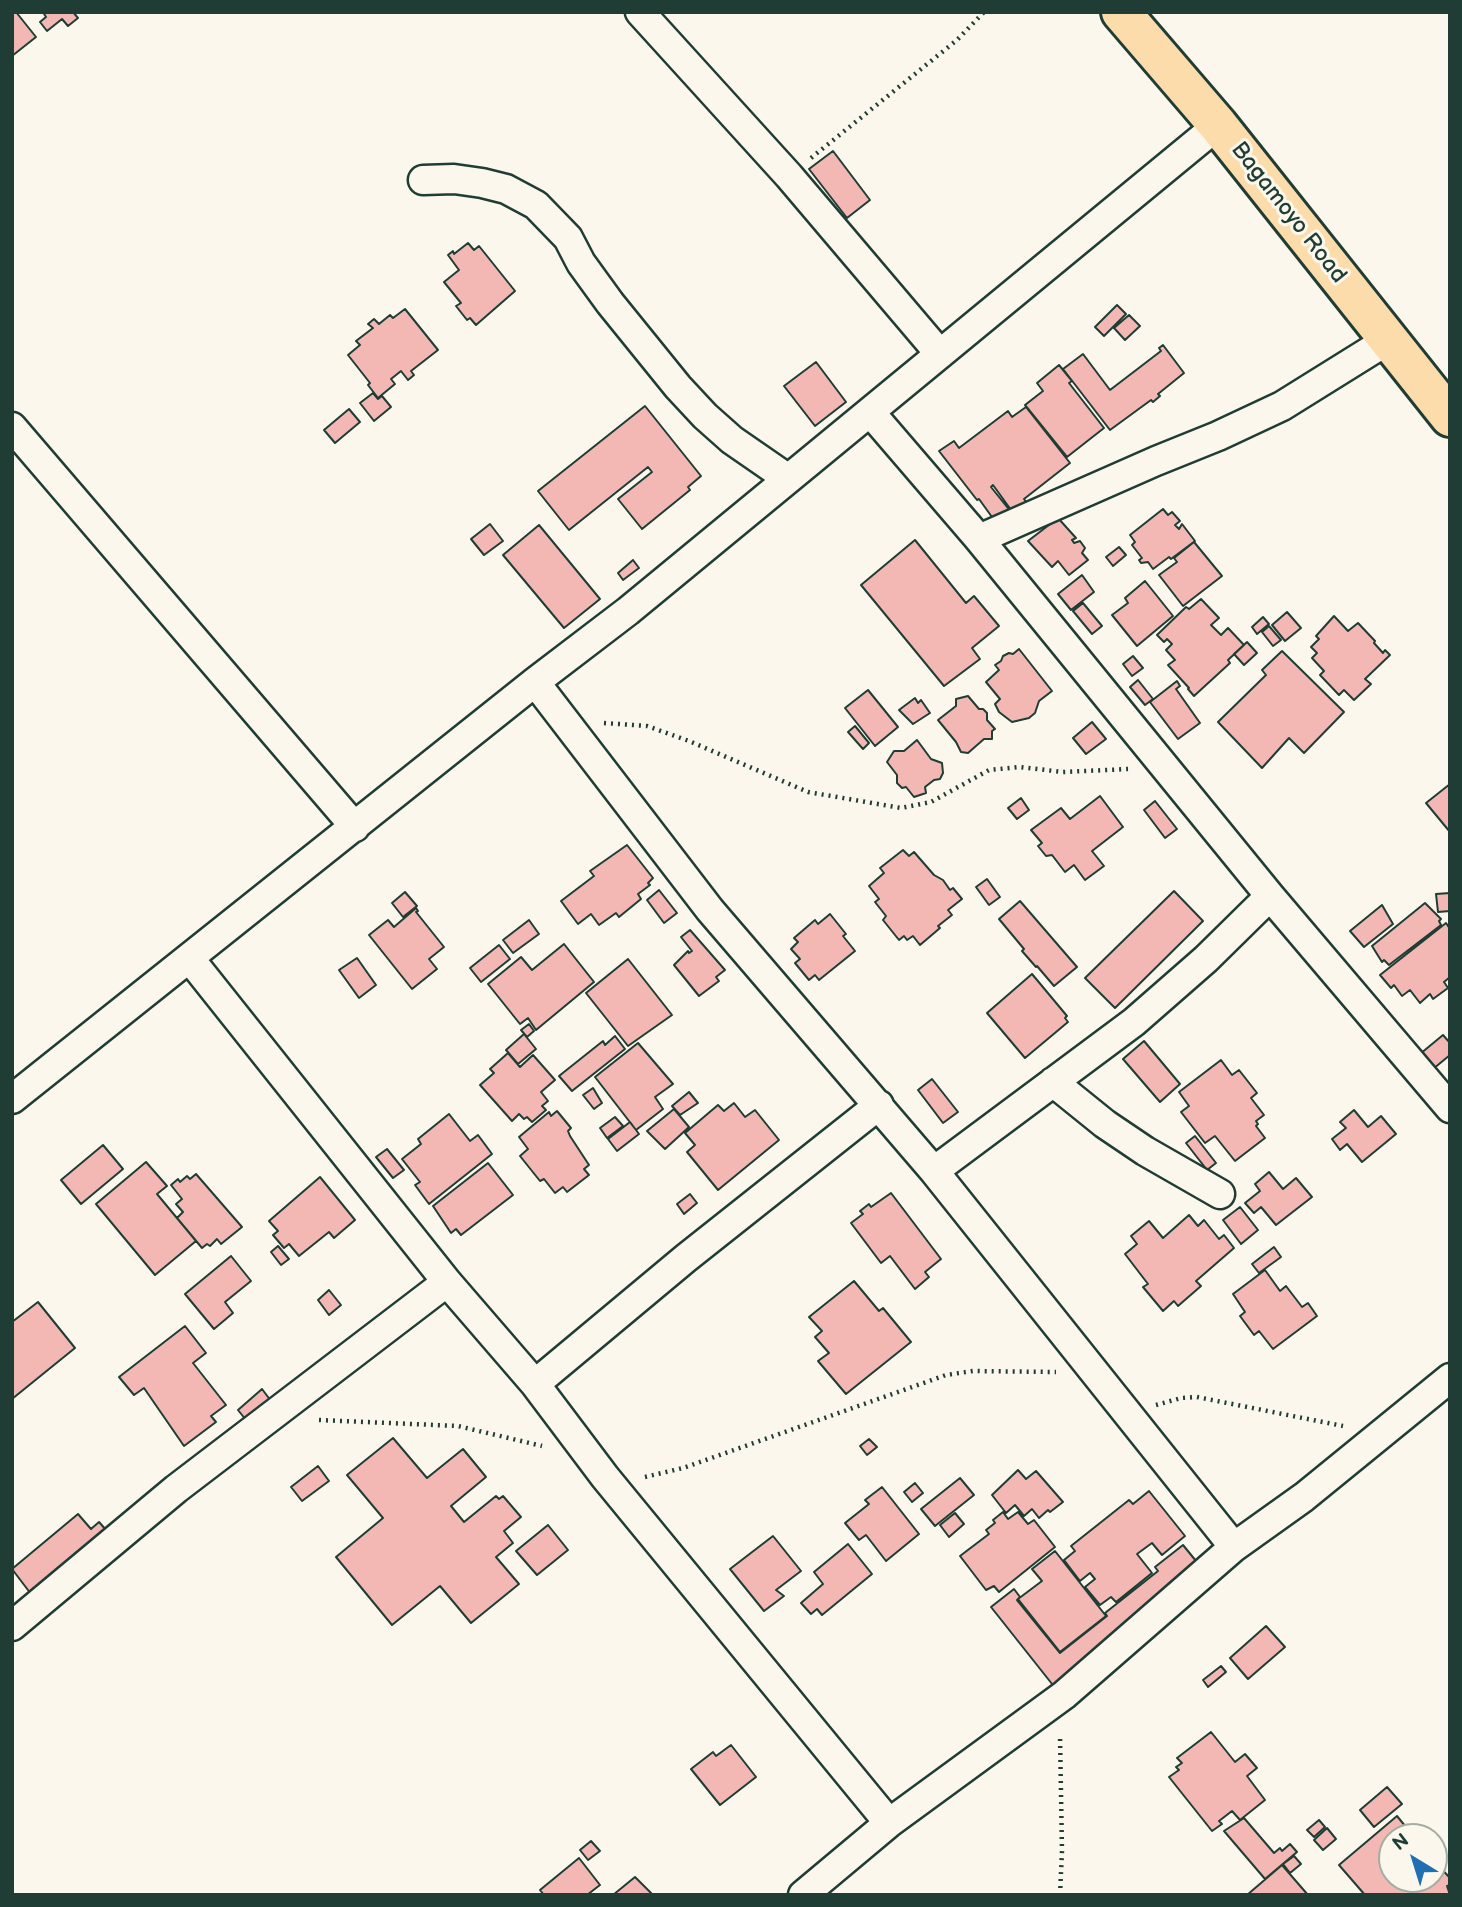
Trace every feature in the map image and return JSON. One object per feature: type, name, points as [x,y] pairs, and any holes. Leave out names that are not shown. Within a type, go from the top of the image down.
[{"type":"highway","name":"Bagamoyo Road","points":[[1121,12],[1217,125],[1450,417]]},
{"type":"street","points":[[640,12],[789,176],[940,354]]},
{"type":"street","points":[[12,1099],[700,552],[1217,125]]},
{"type":"street","points":[[423,180],[454,179],[482,183],[506,189],[536,205],[568,239],[581,263],[649,354],[696,407],[732,440],[787,478]]},
{"type":"street","points":[[979,538],[1272,411],[1388,340]]},
{"type":"street","points":[[870,412],[979,538],[1270,896],[1450,1108]]},
{"type":"street","points":[[12,427],[355,827]]},
{"type":"street","points":[[536,682],[710,910],[934,1171],[1234,1547]]},
{"type":"street","points":[[934,1171],[1134,1022],[1206,959],[1270,896]]},
{"type":"street","points":[[190,959],[447,1282],[535,1384],[598,1467],[889,1823]]},
{"type":"street","points":[[1054,1082],[1105,1124],[1145,1151],[1220,1194]]},
{"type":"street","points":[[535,1384],[686,1258],[879,1105]]},
{"type":"street","points":[[12,1626],[155,1506],[447,1282]]},
{"type":"street","points":[[803,1895],[889,1823],[1059,1698],[1234,1547],[1304,1497],[1450,1378]]},
{"type":"path","points":[[789,176],[957,40],[984,12]]},
{"type":"path","points":[[568,725],[603,723],[647,726],[808,792],[901,808],[931,802],[989,770],[1020,767],[1063,772],[1164,766]]},
{"type":"path","points":[[268,1418],[458,1426],[598,1467],[653,1476],[683,1468],[946,1375],[973,1371],[1095,1372]]},
{"type":"path","points":[[1130,1416],[1167,1401],[1197,1397],[1314,1419],[1380,1435]]},
{"type":"path","points":[[1059,1698],[1062,1851],[1060,1895]]},
{"type":"building","points":[[12,12],[16,12],[36,37],[12,56]]},
{"type":"building","points":[[43,12],[73,12],[78,18],[68,26],[62,19],[47,31],[40,22],[46,17]]},
{"type":"building","points":[[833,151],[870,200],[847,218],[809,169]]},
{"type":"building","points":[[468,243],[474,250],[479,246],[515,291],[476,325],[470,318],[467,320],[456,306],[461,303],[444,282],[459,270],[448,255],[453,251],[454,254]]},
{"type":"building","points":[[1117,305],[1126,314],[1104,336],[1095,327]]},
{"type":"building","points":[[405,309],[438,350],[411,371],[414,375],[408,380],[401,371],[391,379],[395,384],[378,398],[348,355],[360,345],[356,341],[373,328],[368,324],[374,319],[379,324],[390,315],[393,318]]},
{"type":"building","points":[[1129,315],[1140,326],[1125,340],[1114,328]]},
{"type":"building","points":[[1163,345],[1184,373],[1158,394],[1160,396],[1153,402],[1151,400],[1110,430],[1063,369],[1083,354],[1110,390],[1161,351],[1159,348]]},
{"type":"building","points":[[816,362],[846,402],[815,426],[784,386]]},
{"type":"building","points":[[1059,365],[1072,381],[1069,383],[1104,428],[1067,457],[1025,405],[1043,391],[1037,383]]},
{"type":"building","points":[[373,393],[378,399],[382,396],[391,407],[374,421],[360,403]]},
{"type":"building","points":[[645,406],[701,476],[688,487],[690,490],[642,529],[618,499],[652,472],[648,467],[569,530],[538,491]]},
{"type":"building","points":[[1026,407],[1070,463],[1024,499],[1027,503],[1014,514],[993,485],[991,487],[1011,512],[997,524],[939,451],[954,441],[959,448],[1008,411],[1012,417]]},
{"type":"building","points":[[349,409],[360,422],[335,443],[324,430]]},
{"type":"building","points":[[1163,509],[1168,515],[1172,512],[1180,521],[1175,525],[1179,529],[1182,524],[1195,541],[1153,569],[1148,562],[1141,563],[1139,560],[1142,558],[1132,545],[1135,542],[1130,535]]},
{"type":"building","points":[[1058,518],[1076,538],[1072,540],[1074,543],[1080,541],[1085,548],[1082,553],[1088,560],[1069,575],[1058,561],[1052,567],[1028,541]]},
{"type":"building","points":[[490,524],[503,541],[484,555],[471,539]]},
{"type":"building","points":[[539,525],[600,599],[564,628],[503,555]]},
{"type":"building","points":[[915,540],[966,603],[974,596],[999,626],[972,648],[980,659],[944,686],[861,585]]},
{"type":"building","points":[[1194,542],[1222,576],[1183,606],[1159,575],[1177,562],[1174,558]]},
{"type":"building","points":[[1119,547],[1126,555],[1113,566],[1106,557]]},
{"type":"building","points":[[633,560],[639,568],[623,580],[618,573]]},
{"type":"building","points":[[1082,575],[1094,592],[1071,610],[1058,594]]},
{"type":"building","points":[[1145,581],[1173,616],[1137,646],[1112,615],[1128,603],[1125,598]]},
{"type":"building","points":[[1201,599],[1219,618],[1211,625],[1221,635],[1228,628],[1244,645],[1228,660],[1230,663],[1194,696],[1168,665],[1175,660],[1166,650],[1172,644],[1167,639],[1164,642],[1157,635],[1186,607],[1189,609]]},
{"type":"building","points":[[1083,603],[1102,626],[1092,634],[1073,611]]},
{"type":"building","points":[[1287,612],[1301,628],[1285,641],[1272,625]]},
{"type":"building","points":[[1334,616],[1348,631],[1358,623],[1383,653],[1385,650],[1390,655],[1365,679],[1371,684],[1354,700],[1344,690],[1339,695],[1320,675],[1324,671],[1312,658],[1317,653],[1311,647],[1319,639],[1316,636]]},
{"type":"building","points":[[1263,617],[1269,624],[1257,634],[1252,627]]},
{"type":"building","points":[[1269,626],[1281,640],[1273,646],[1262,632]]},
{"type":"building","points":[[1247,642],[1257,653],[1244,665],[1234,654]]},
{"type":"building","points":[[1019,649],[1052,691],[1039,701],[1035,713],[1029,718],[1012,722],[999,712],[995,704],[1000,699],[986,682],[999,670],[995,665],[1003,656],[1013,654]]},
{"type":"building","points":[[1282,651],[1344,712],[1304,753],[1289,738],[1262,768],[1218,722],[1266,675],[1262,670]]},
{"type":"building","points":[[1133,656],[1143,668],[1132,676],[1123,664]]},
{"type":"building","points":[[1138,680],[1153,699],[1145,705],[1130,687]]},
{"type":"building","points":[[1177,681],[1180,686],[1176,689],[1200,723],[1178,739],[1150,702]]},
{"type":"building","points":[[868,690],[898,727],[875,746],[845,708]]},
{"type":"building","points":[[968,696],[979,709],[987,713],[987,720],[995,729],[992,731],[992,739],[984,739],[968,753],[961,752],[938,720],[956,706],[956,699]]},
{"type":"building","points":[[915,698],[918,703],[921,700],[930,713],[913,724],[899,710]]},
{"type":"building","points":[[1092,722],[1106,739],[1086,754],[1073,738]]},
{"type":"building","points":[[855,726],[869,743],[863,749],[848,732]]},
{"type":"building","points":[[917,740],[931,759],[942,763],[943,773],[940,779],[925,787],[926,793],[914,797],[906,787],[902,788],[897,783],[897,775],[887,762],[894,751],[904,751]]},
{"type":"building","points":[[1450,784],[1450,832],[1426,803]]},
{"type":"building","points":[[1100,796],[1123,827],[1092,851],[1104,866],[1085,880],[1074,865],[1065,872],[1052,855],[1046,856],[1038,846],[1042,843],[1031,830],[1061,808],[1070,819]]},
{"type":"building","points":[[1021,798],[1029,810],[1017,819],[1008,808]]},
{"type":"building","points":[[1155,801],[1177,829],[1165,838],[1144,810]]},
{"type":"building","points":[[627,845],[653,878],[648,883],[650,885],[638,894],[641,899],[619,917],[616,913],[599,925],[591,914],[578,924],[561,901],[594,876],[590,871]]},
{"type":"building","points":[[903,850],[909,856],[914,852],[934,875],[943,880],[950,890],[953,888],[962,899],[948,910],[952,915],[920,945],[913,936],[907,940],[904,936],[899,940],[883,920],[886,916],[875,902],[879,899],[869,886],[884,873],[880,868]]},
{"type":"building","points":[[987,879],[1000,897],[989,905],[976,887]]},
{"type":"building","points":[[659,890],[677,913],[664,923],[647,900]]},
{"type":"building","points":[[1174,891],[1203,921],[1115,1008],[1085,978]]},
{"type":"building","points":[[405,892],[417,906],[403,917],[392,903]]},
{"type":"building","points":[[1450,893],[1450,911],[1438,912],[1436,894]]},
{"type":"building","points":[[1020,901],[1077,967],[1054,986],[1022,951],[1024,949],[999,919]]},
{"type":"building","points":[[1425,903],[1441,919],[1441,925],[1389,965],[1384,960],[1382,962],[1372,946]]},
{"type":"building","points":[[1382,905],[1393,924],[1364,947],[1350,931]]},
{"type":"building","points":[[416,908],[416,912],[444,947],[429,959],[437,969],[412,989],[369,935],[388,920],[394,927]]},
{"type":"building","points":[[830,914],[855,951],[819,980],[815,975],[809,980],[795,963],[800,959],[791,949],[798,942],[794,938],[815,920],[818,924]]},
{"type":"building","points":[[529,920],[539,934],[513,953],[503,940]]},
{"type":"building","points":[[1446,923],[1450,929],[1450,977],[1444,982],[1448,988],[1433,999],[1430,994],[1420,1003],[1410,990],[1402,996],[1394,985],[1391,988],[1380,975]]},
{"type":"building","points":[[690,930],[725,970],[716,977],[719,981],[699,996],[674,965],[688,951],[692,951],[681,937]]},
{"type":"building","points":[[564,944],[594,982],[536,1030],[528,1018],[520,1024],[488,984],[521,957],[532,970]]},
{"type":"building","points":[[499,945],[510,959],[481,982],[470,968]]},
{"type":"building","points":[[357,958],[376,985],[359,998],[339,970]]},
{"type":"building","points":[[628,959],[672,1015],[628,1046],[586,993]]},
{"type":"building","points":[[1032,974],[1067,1016],[1065,1018],[1068,1022],[1025,1058],[987,1013]]},
{"type":"building","points":[[529,1024],[534,1031],[527,1037],[521,1030]]},
{"type":"building","points":[[524,1034],[536,1049],[518,1064],[506,1050]]},
{"type":"building","points":[[1443,1035],[1450,1043],[1450,1055],[1433,1069],[1420,1054]]},
{"type":"building","points":[[615,1036],[625,1049],[572,1091],[559,1076],[603,1041],[605,1045]]},
{"type":"building","points":[[1144,1041],[1180,1084],[1160,1102],[1123,1059]]},
{"type":"building","points":[[638,1043],[673,1084],[655,1097],[663,1109],[636,1130],[595,1077]]},
{"type":"building","points":[[508,1053],[520,1067],[533,1055],[555,1080],[541,1092],[548,1101],[542,1106],[546,1110],[532,1122],[519,1114],[512,1121],[480,1085],[494,1073],[490,1069]]},
{"type":"building","points":[[1221,1060],[1232,1075],[1239,1070],[1257,1093],[1251,1098],[1264,1115],[1256,1121],[1256,1126],[1265,1138],[1235,1161],[1215,1136],[1205,1143],[1181,1112],[1189,1106],[1179,1092]]},
{"type":"building","points":[[932,1079],[958,1112],[943,1123],[918,1090]]},
{"type":"building","points":[[593,1088],[602,1103],[594,1109],[583,1095]]},
{"type":"building","points":[[689,1092],[698,1103],[680,1115],[672,1106]]},
{"type":"building","points":[[734,1103],[745,1117],[755,1110],[779,1140],[718,1190],[687,1152],[695,1145],[685,1133],[718,1105],[724,1111]]},
{"type":"building","points":[[674,1109],[689,1127],[665,1149],[647,1131]]},
{"type":"building","points":[[1354,1110],[1368,1127],[1381,1116],[1396,1134],[1362,1162],[1347,1144],[1340,1150],[1332,1139],[1346,1128],[1340,1122]]},
{"type":"building","points":[[557,1111],[571,1128],[568,1131],[589,1165],[584,1169],[589,1175],[567,1192],[563,1187],[555,1193],[544,1179],[540,1181],[520,1156],[528,1149],[519,1137],[549,1112],[551,1116]]},
{"type":"building","points":[[449,1114],[470,1141],[478,1135],[492,1154],[429,1204],[415,1185],[420,1182],[402,1159],[421,1144],[418,1139]]},
{"type":"building","points":[[615,1117],[623,1126],[607,1138],[600,1128]]},
{"type":"building","points":[[630,1122],[639,1134],[617,1151],[608,1139]]},
{"type":"building","points":[[1195,1136],[1216,1163],[1207,1170],[1186,1143]]},
{"type":"building","points":[[103,1145],[123,1169],[81,1204],[61,1180]]},
{"type":"building","points":[[387,1149],[404,1170],[393,1178],[376,1157]]},
{"type":"building","points":[[146,1162],[167,1186],[157,1194],[196,1241],[155,1275],[96,1204]]},
{"type":"building","points":[[488,1163],[513,1195],[461,1235],[456,1229],[451,1233],[433,1206]]},
{"type":"building","points":[[1269,1172],[1283,1189],[1296,1178],[1312,1197],[1276,1225],[1261,1207],[1254,1213],[1245,1203],[1260,1191],[1255,1184]]},
{"type":"building","points":[[196,1174],[242,1227],[221,1244],[217,1239],[210,1246],[207,1244],[202,1248],[177,1218],[183,1212],[176,1204],[182,1199],[171,1185],[178,1179],[180,1182],[187,1176],[190,1179]]},
{"type":"building","points":[[320,1177],[355,1220],[334,1238],[329,1232],[299,1256],[289,1244],[284,1248],[273,1235],[278,1231],[269,1221]]},
{"type":"building","points":[[891,1193],[941,1259],[925,1272],[929,1277],[915,1289],[890,1256],[881,1263],[851,1223],[863,1214],[860,1211],[869,1204],[871,1207]]},
{"type":"building","points":[[690,1194],[697,1203],[684,1214],[677,1204]]},
{"type":"building","points":[[1240,1207],[1258,1230],[1241,1244],[1223,1220]]},
{"type":"building","points":[[1189,1215],[1198,1226],[1204,1220],[1219,1239],[1224,1235],[1234,1248],[1196,1281],[1201,1286],[1178,1306],[1174,1301],[1163,1311],[1143,1287],[1148,1284],[1125,1254],[1137,1244],[1131,1236],[1149,1221],[1163,1238]]},
{"type":"building","points":[[278,1246],[289,1259],[281,1265],[271,1252]]},
{"type":"building","points":[[1274,1247],[1281,1257],[1259,1273],[1252,1264]]},
{"type":"building","points":[[231,1256],[251,1281],[225,1302],[233,1313],[214,1329],[185,1294]]},
{"type":"building","points":[[1265,1270],[1280,1291],[1286,1286],[1302,1307],[1308,1303],[1317,1316],[1273,1349],[1259,1331],[1254,1335],[1240,1316],[1245,1312],[1233,1294]]},
{"type":"building","points":[[854,1281],[879,1311],[883,1308],[911,1342],[846,1394],[818,1361],[829,1353],[815,1337],[822,1331],[809,1317]]},
{"type":"building","points":[[329,1290],[341,1305],[329,1315],[318,1300]]},
{"type":"building","points":[[38,1302],[75,1348],[12,1399],[12,1322]]},
{"type":"building","points":[[185,1326],[206,1353],[193,1363],[226,1405],[211,1416],[216,1422],[184,1446],[144,1388],[134,1395],[119,1377]]},
{"type":"building","points":[[262,1389],[271,1401],[246,1420],[238,1410]]},
{"type":"building","points":[[393,1438],[427,1478],[463,1449],[486,1477],[451,1506],[464,1522],[496,1496],[499,1499],[503,1496],[521,1517],[504,1531],[513,1543],[496,1557],[519,1584],[471,1623],[440,1586],[392,1625],[336,1557],[383,1518],[347,1475]]},
{"type":"building","points":[[869,1439],[877,1447],[867,1455],[860,1446]]},
{"type":"building","points":[[318,1466],[329,1481],[302,1501],[291,1487]]},
{"type":"building","points":[[1018,1470],[1026,1479],[1036,1471],[1063,1502],[1039,1518],[1032,1509],[1024,1516],[1015,1505],[1006,1513],[992,1495]]},
{"type":"building","points":[[960,1478],[974,1495],[935,1526],[921,1509]]},
{"type":"building","points":[[915,1483],[923,1493],[912,1502],[904,1492]]},
{"type":"building","points":[[882,1487],[919,1534],[886,1561],[866,1535],[859,1540],[845,1523],[869,1504],[865,1500]]},
{"type":"building","points":[[1149,1491],[1185,1536],[1162,1555],[1152,1543],[1137,1554],[1152,1573],[1116,1602],[1111,1597],[1100,1605],[1085,1587],[1095,1579],[1090,1573],[1080,1581],[1064,1560],[1075,1551],[1071,1546],[1129,1500],[1133,1504]]},
{"type":"building","points":[[1003,1512],[1008,1519],[1018,1512],[1028,1524],[1034,1520],[1055,1547],[999,1592],[994,1586],[986,1590],[960,1556],[989,1534],[986,1530]]},
{"type":"building","points":[[955,1513],[964,1524],[949,1537],[940,1525]]},
{"type":"building","points":[[78,1514],[91,1529],[99,1522],[107,1531],[31,1594],[12,1569]]},
{"type":"building","points":[[548,1525],[568,1550],[537,1575],[516,1551]]},
{"type":"building","points":[[773,1536],[801,1571],[776,1590],[784,1596],[764,1611],[730,1569]]},
{"type":"building","points":[[848,1544],[872,1574],[822,1615],[817,1609],[811,1614],[801,1603],[823,1584],[814,1572]]},
{"type":"building","points":[[1183,1545],[1205,1572],[1056,1689],[991,1607],[1014,1589],[1020,1597],[1017,1600],[1060,1653],[1107,1616],[1105,1613],[1158,1571],[1155,1567]]},
{"type":"building","points":[[1055,1551],[1106,1616],[1060,1652],[1018,1599],[1042,1581],[1032,1569]]},
{"type":"building","points":[[1266,1626],[1285,1647],[1248,1679],[1230,1658]]},
{"type":"building","points":[[1221,1666],[1226,1672],[1208,1687],[1203,1680]]},
{"type":"building","points":[[1211,1732],[1235,1762],[1245,1754],[1257,1768],[1247,1776],[1265,1800],[1240,1820],[1232,1811],[1219,1821],[1222,1824],[1212,1831],[1169,1777],[1179,1770],[1176,1767],[1182,1763],[1177,1758]]},
{"type":"building","points":[[731,1745],[756,1777],[720,1805],[691,1769],[713,1752],[716,1756]]},
{"type":"building","points":[[1387,1787],[1402,1804],[1374,1827],[1360,1810]]},
{"type":"building","points":[[1397,1816],[1403,1823],[1389,1823]]},
{"type":"building","points":[[1244,1818],[1274,1853],[1280,1848],[1282,1851],[1290,1844],[1297,1852],[1265,1879],[1224,1831]]},
{"type":"building","points":[[1319,1820],[1325,1827],[1314,1837],[1307,1830]]},
{"type":"building","points":[[1327,1828],[1336,1839],[1323,1850],[1314,1840]]},
{"type":"building","points":[[1378,1832],[1378,1893],[1448,1893],[1448,1889],[1450,1895],[1365,1895],[1339,1865]]},
{"type":"building","points":[[591,1841],[600,1851],[588,1860],[580,1850]]},
{"type":"building","points":[[1294,1856],[1301,1864],[1290,1873],[1283,1864]]},
{"type":"building","points":[[579,1858],[600,1885],[587,1895],[544,1895],[540,1890]]},
{"type":"building","points":[[1282,1865],[1308,1895],[1247,1895]]},
{"type":"building","points":[[635,1877],[653,1895],[613,1895]]}]
